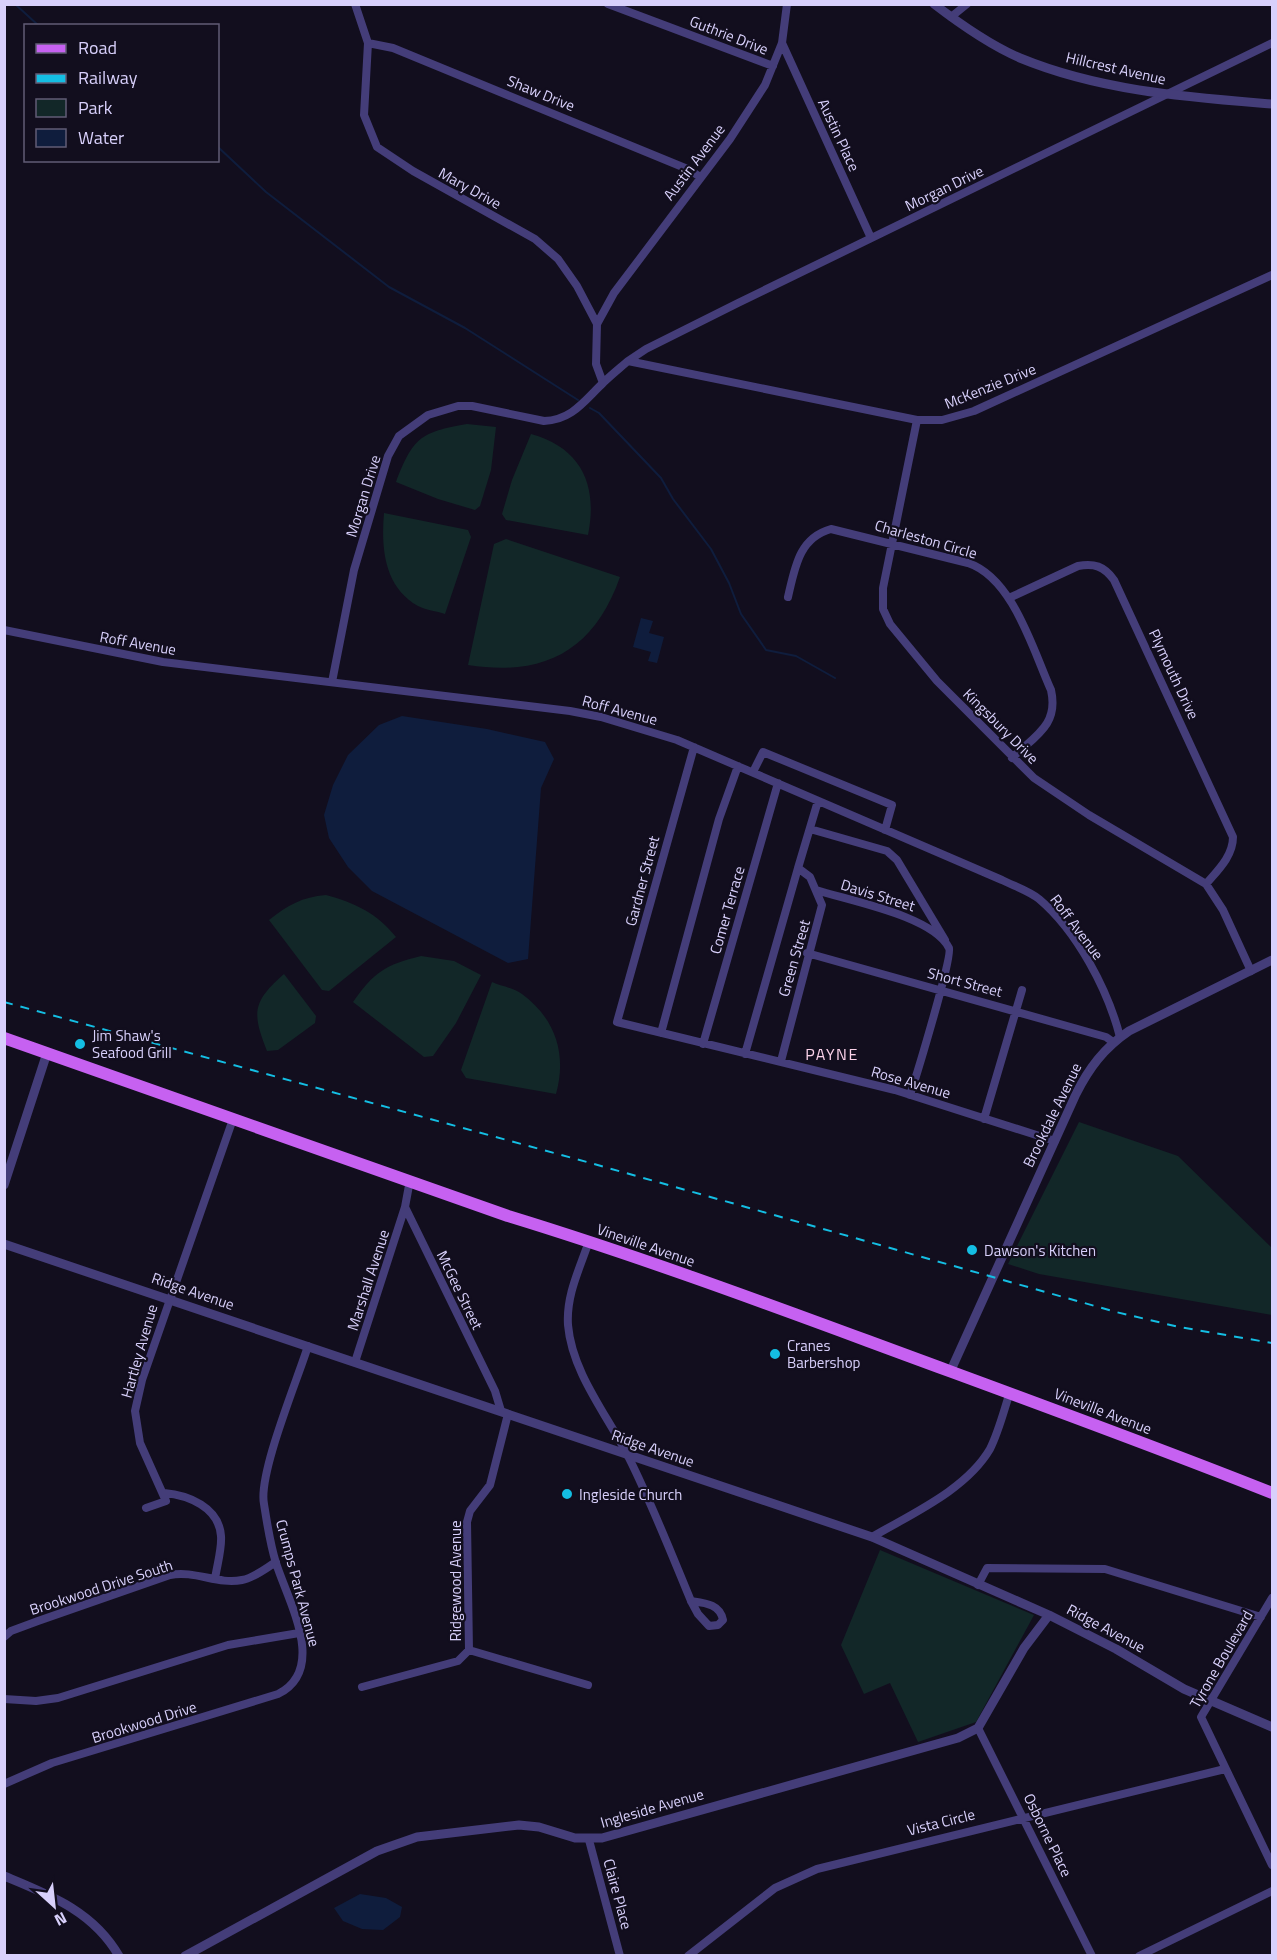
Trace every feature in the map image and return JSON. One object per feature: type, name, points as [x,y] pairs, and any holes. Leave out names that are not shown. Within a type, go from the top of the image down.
[{"type":"main road","name":"Vineville Avenue","points":[[4,1038],[508,1216],[590,1241],[951,1370],[1272,1493]]},
{"type":"street","name":"Mary Drive","points":[[355,4],[368,43],[364,115],[376,147],[386,156],[547,249],[569,273],[597,324]]},
{"type":"street","name":"Guthrie Drive","points":[[609,4],[773,66]]},
{"type":"street","name":"Austin Avenue","points":[[597,324],[614,293],[747,113],[773,66],[782,43],[787,4]]},
{"type":"street","name":"Hillcrest Avenue","points":[[934,4],[951,17],[1019,57],[1087,80],[1164,95],[1272,104]]},
{"type":"street","points":[[951,17],[967,4]]},
{"type":"street","name":"Shaw Drive","points":[[368,43],[393,48],[681,166],[700,177]]},
{"type":"street","name":"Austin Place","points":[[782,43],[871,238]]},
{"type":"street","name":"Morgan Drive","points":[[628,361],[646,349],[1272,43]]},
{"type":"street","name":"McKenzie Drive","points":[[628,361],[917,420],[942,420],[975,411],[1272,275]]},
{"type":"street","points":[[597,324],[596,364],[603,383],[628,361]]},
{"type":"street","name":"Morgan Drive","points":[[332,682],[354,570],[388,456],[399,436],[428,415],[458,406],[553,421],[581,406],[603,383]]},
{"type":"street","name":"Kingsbury Drive","points":[[917,420],[883,588],[885,616],[937,681],[1012,758],[1050,790],[1206,884],[1223,910],[1251,970]]},
{"type":"street","name":"Charleston Circle","points":[[788,597],[800,553],[816,535],[831,529],[976,566],[998,582],[1009,598],[1051,690],[1055,705],[1051,719],[1043,730],[1012,758]]},
{"type":"street","name":"Plymouth Drive","points":[[1009,598],[1078,566],[1090,564],[1103,568],[1114,580],[1233,837],[1232,849],[1226,860],[1206,884]]},
{"type":"street","name":"Roff Avenue","points":[[4,630],[163,662],[570,711],[628,725],[694,747],[1038,898],[1068,933],[1097,976],[1113,1009],[1117,1039]]},
{"type":"street","name":"Gardner Street","points":[[617,1022],[694,747]]},
{"type":"street","points":[[753,772],[764,752],[892,805],[885,830]]},
{"type":"street","points":[[661,1033],[719,819],[738,766]]},
{"type":"street","name":"Comer Terrace","points":[[703,1044],[778,783]]},
{"type":"street","points":[[745,1054],[818,801]]},
{"type":"street","points":[[810,829],[887,851],[897,860],[949,946],[951,952],[910,1095]]},
{"type":"street","points":[[798,868],[810,877],[816,890]]},
{"type":"street","name":"Davis Street","points":[[816,890],[914,919],[949,946]]},
{"type":"street","name":"Green Street","points":[[781,1060],[807,953],[822,905],[816,890]]},
{"type":"street","name":"Short Street","points":[[807,953],[1117,1039]]},
{"type":"street","name":"Brookdale Avenue","points":[[951,1370],[1089,1070],[1117,1039],[1272,960]]},
{"type":"street","points":[[984,1119],[1014,1009],[1022,990]]},
{"type":"street","name":"Rose Avenue","points":[[617,1022],[745,1054],[781,1060],[910,1095],[1055,1141]]},
{"type":"street","points":[[4,1185],[47,1053]]},
{"type":"street","name":"Hartley Avenue","points":[[164,1492],[140,1443],[135,1411],[142,1380],[168,1298],[233,1119]]},
{"type":"street","points":[[405,1206],[410,1180]]},
{"type":"street","name":"Marshall Avenue","points":[[355,1362],[405,1206]]},
{"type":"street","name":"McGee Street","points":[[405,1206],[504,1412]]},
{"type":"street","points":[[590,1241],[574,1284],[568,1325],[578,1360],[611,1430],[628,1456],[692,1601]]},
{"type":"street","name":"Ridge Avenue","points":[[4,1244],[872,1537],[1049,1615],[1212,1702],[1272,1726]]},
{"type":"street","name":"Crumps Park Avenue","points":[[291,1686],[298,1677],[303,1663],[299,1633],[276,1562],[262,1491],[308,1346]]},
{"type":"street","points":[[872,1537],[941,1495],[972,1470],[991,1447],[1010,1392]]},
{"type":"street","name":"Ridgewood Avenue","points":[[362,1687],[458,1661],[469,1650],[467,1522],[470,1510],[490,1485],[504,1412]]},
{"type":"street","points":[[146,1508],[166,1501],[164,1492],[193,1498],[218,1524],[221,1536],[215,1579]]},
{"type":"street","name":"Brookwood Drive South","points":[[4,1637],[11,1631],[170,1575],[193,1574],[215,1579],[243,1580],[276,1562]]},
{"type":"street","points":[[978,1585],[987,1568],[1105,1569],[1262,1617]]},
{"type":"street","name":"Tyrone Boulevard","points":[[1272,1598],[1201,1717],[1272,1865]]},
{"type":"street","points":[[978,1728],[1024,1648],[1049,1615]]},
{"type":"street","points":[[4,1699],[36,1701],[58,1698],[228,1645],[299,1633]]},
{"type":"street","name":"Ridgewood Avenue","points":[[469,1650],[588,1685]]},
{"type":"street","name":"Brookwood Drive","points":[[4,1784],[52,1763],[268,1698],[291,1686]]},
{"type":"street","name":"Osborne Place","points":[[978,1728],[1092,1956]]},
{"type":"street","name":"Ingleside Avenue","points":[[185,1956],[377,1851],[417,1837],[519,1826],[539,1827],[589,1840],[958,1738],[978,1728]]},
{"type":"street","name":"Vista Circle","points":[[688,1956],[761,1898],[798,1876],[842,1862],[1225,1769]]},
{"type":"street","name":"Claire Place","points":[[589,1840],[620,1956]]},
{"type":"street","points":[[4,1876],[74,1907],[102,1929],[119,1956]]},
{"type":"street","points":[[1139,1956],[1272,1890]]},
{"type":"green space","points":[[467,424],[496,427],[491,470],[480,506],[475,510],[438,499],[396,482],[408,456],[420,439],[438,430]]},
{"type":"green space","points":[[531,434],[549,440],[563,449],[582,471],[588,485],[590,501],[591,517],[588,535],[506,520],[502,514],[512,480]]},
{"type":"green space","points":[[384,513],[468,530],[471,537],[445,614],[418,606],[398,588],[387,566],[384,553]]},
{"type":"green space","points":[[506,539],[620,577],[609,603],[596,624],[581,641],[563,653],[543,662],[520,667],[495,668],[468,665],[494,544]]},
{"type":"green space","points":[[326,895],[365,910],[381,921],[396,937],[329,991],[322,990],[269,920],[296,903]]},
{"type":"green space","points":[[421,956],[454,961],[481,975],[456,1023],[433,1056],[424,1057],[353,1002],[367,983],[381,971]]},
{"type":"green space","points":[[284,974],[316,1016],[315,1023],[278,1050],[267,1051],[259,1027],[258,1009],[266,993]]},
{"type":"green space","points":[[492,982],[522,994],[534,1004],[551,1026],[559,1052],[560,1065],[556,1094],[466,1078],[461,1070]]},
{"type":"green space","points":[[1079,1122],[1178,1156],[1272,1248],[1272,1315],[1039,1274],[1008,1264]]},
{"type":"green space","points":[[880,1550],[1034,1615],[976,1722],[918,1742],[890,1683],[864,1694],[841,1645]]},
{"type":"water","points":[[641,618],[653,621],[649,633],[664,637],[657,663],[648,661],[651,652],[633,647]]},
{"type":"water","points":[[402,716],[487,729],[545,742],[554,759],[541,788],[528,959],[508,963],[372,891],[348,867],[329,838],[324,815],[333,785],[348,755],[379,725]]},
{"type":"water","points":[[360,1894],[386,1898],[402,1907],[400,1917],[383,1930],[362,1929],[343,1921],[334,1908]]},
{"type":"waterway","points":[[15,4],[37,24]]},
{"type":"waterway","points":[[219,148],[266,192],[389,287],[465,328],[578,400]]},
{"type":"waterway","points":[[590,408],[599,413],[661,478],[673,499],[711,549],[729,583],[741,614],[766,650],[796,656],[835,678]]},
{"type":"railway","points":[[4,1002],[587,1162],[1116,1312],[1179,1327],[1272,1343]]},
{"type":"place","name":"Jim Shaw's Seafood Grill","points":[[80,1044]]},
{"type":"place","name":"Dawson's Kitchen","points":[[972,1250]]},
{"type":"place","name":"Cranes Barbershop","points":[[775,1354]]},
{"type":"place","name":"Ingleside Church","points":[[567,1494]]},
{"type":"district","name":"PAYNE","points":[[832,1054]]}]
